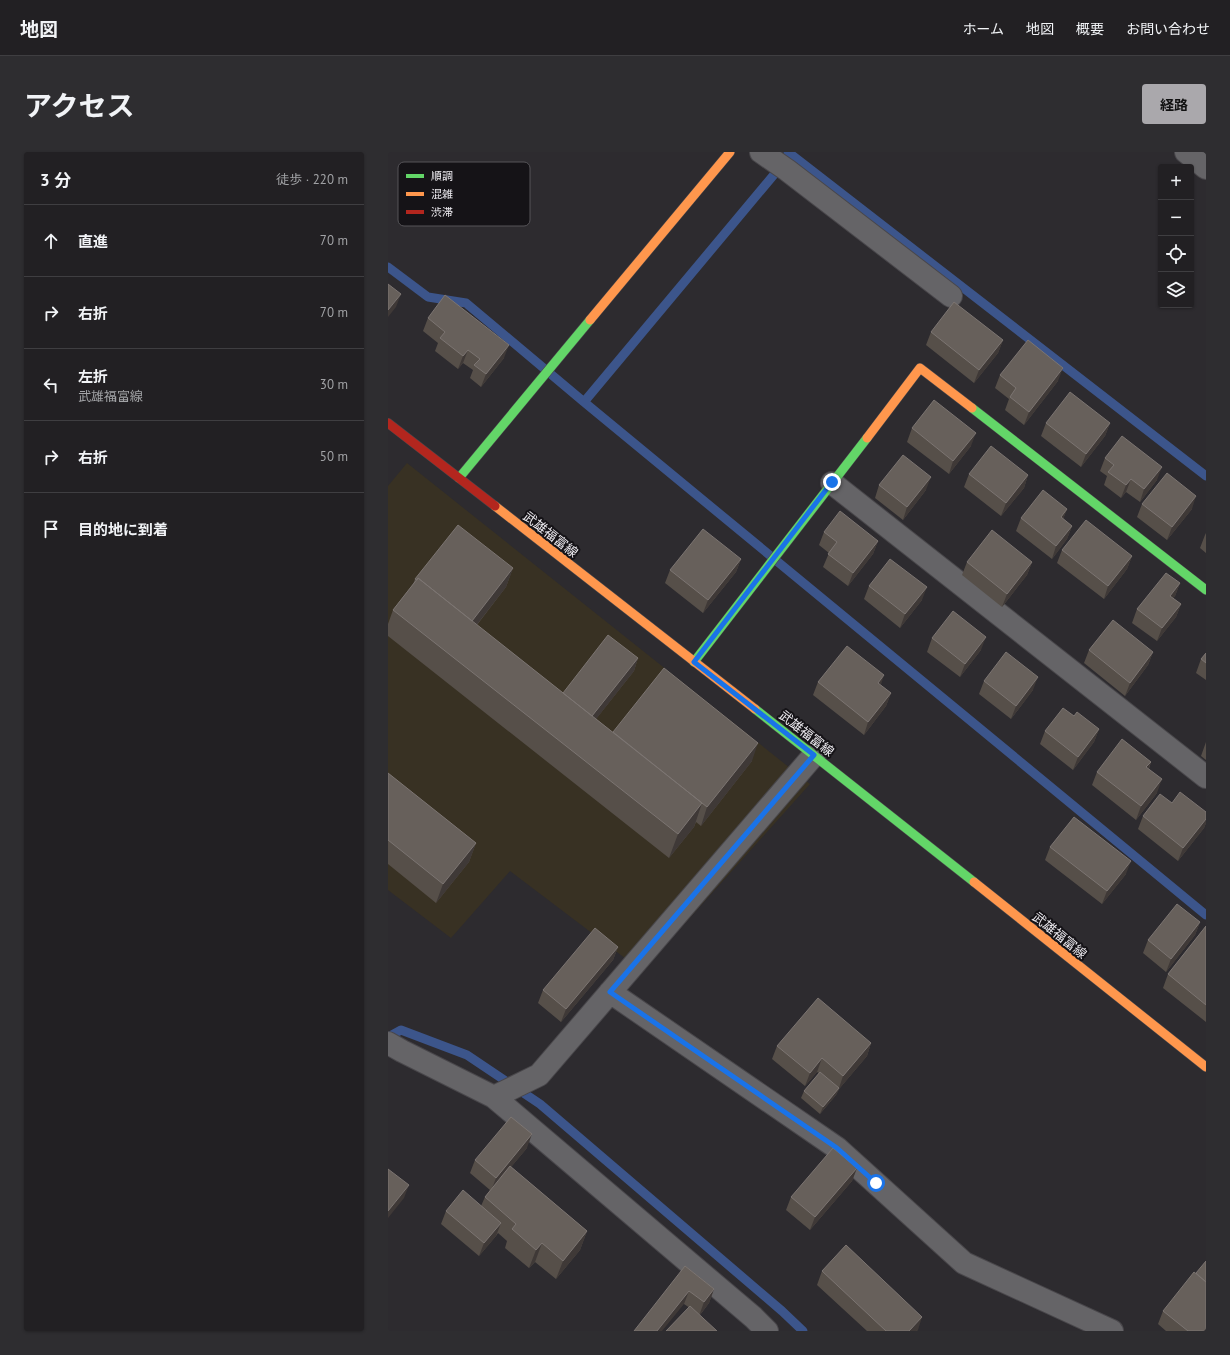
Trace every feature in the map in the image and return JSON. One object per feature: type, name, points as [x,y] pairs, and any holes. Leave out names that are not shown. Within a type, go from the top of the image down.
[{"type":"street","points":[[459,478],[730,152]]},
{"type":"street","points":[[1186,152],[1206,168]]},
{"type":"street","points":[[765,155],[787,170],[951,296]]},
{"type":"street","points":[[694,662],[920,368],[1206,590]]},
{"type":"street","name":"武雄福富線","points":[[388,423],[814,755],[1206,1067]]},
{"type":"street","points":[[832,482],[1206,777]]},
{"type":"street","points":[[494,1097],[540,1074],[814,755]]},
{"type":"street","points":[[610,992],[837,1148],[964,1263],[1112,1331]]},
{"type":"street","points":[[395,1047],[494,1097],[747,1312],[767,1331]]},
{"type":"shaded area","points":[[407,463],[810,784],[642,971],[510,871],[451,938],[388,890],[388,486]]},
{"type":"building","points":[[388,284],[401,294],[388,310]]},
{"type":"building","points":[[445,295],[509,345],[486,374],[474,365],[480,359],[468,350],[463,356],[440,338],[445,332],[428,318]]},
{"type":"building","points":[[954,302],[1003,340],[979,370],[931,332]]},
{"type":"building","points":[[1028,340],[1063,368],[1029,412],[1010,397],[1016,388],[1000,375]]},
{"type":"building","points":[[1070,392],[1110,423],[1086,454],[1046,423]]},
{"type":"building","points":[[934,400],[976,433],[953,461],[912,428]]},
{"type":"building","points":[[1122,436],[1162,467],[1144,489],[1131,479],[1126,485],[1108,472],[1114,465],[1105,458]]},
{"type":"building","points":[[991,446],[1028,475],[1006,503],[969,474]]},
{"type":"building","points":[[903,455],[931,477],[907,507],[879,485]]},
{"type":"building","points":[[1167,473],[1196,496],[1172,527],[1142,504]]},
{"type":"building","points":[[1043,490],[1067,509],[1061,517],[1072,526],[1056,546],[1021,518]]},
{"type":"building","points":[[840,511],[878,541],[853,573],[828,554],[837,542],[824,532]]},
{"type":"building","points":[[1086,520],[1132,556],[1108,586],[1062,550]]},
{"type":"building","points":[[458,525],[513,568],[472,621],[418,578],[417,580],[415,579]]},
{"type":"building","points":[[703,529],[741,559],[708,600],[670,570]]},
{"type":"building","points":[[992,530],[1032,562],[1007,594],[967,562]]},
{"type":"building","points":[[890,559],[927,587],[905,614],[869,586]]},
{"type":"building","points":[[1166,573],[1180,583],[1170,596],[1181,604],[1162,628],[1137,609]]},
{"type":"building","points":[[418,578],[702,803],[678,834],[393,610]]},
{"type":"building","points":[[953,611],[986,637],[965,664],[932,638]]},
{"type":"building","points":[[1113,620],[1153,652],[1130,683],[1089,650]]},
{"type":"building","points":[[608,635],[638,658],[592,716],[563,693]]},
{"type":"building","points":[[847,646],[884,675],[878,683],[891,693],[868,722],[818,682]]},
{"type":"building","points":[[1006,652],[1038,677],[1016,706],[984,681]]},
{"type":"building","points":[[1206,653],[1206,663],[1201,659]]},
{"type":"building","points":[[664,668],[758,743],[707,807],[613,732]]},
{"type":"building","points":[[1063,708],[1074,716],[1077,712],[1099,729],[1078,757],[1045,731]]},
{"type":"building","points":[[1122,739],[1151,762],[1146,767],[1162,779],[1141,806],[1097,772]]},
{"type":"building","points":[[388,773],[476,843],[443,884],[388,840]]},
{"type":"building","points":[[1180,792],[1206,812],[1206,819],[1183,848],[1143,816],[1160,794],[1172,803]]},
{"type":"building","points":[[1074,817],[1131,861],[1107,891],[1050,847]]},
{"type":"building","points":[[1177,904],[1200,922],[1171,959],[1148,940]]},
{"type":"building","points":[[1206,926],[1206,1005],[1168,974]]},
{"type":"building","points":[[595,928],[618,947],[566,1009],[543,990]]},
{"type":"building","points":[[818,998],[871,1043],[843,1076],[822,1058],[810,1073],[777,1046]]},
{"type":"building","points":[[820,1072],[839,1088],[823,1107],[804,1091]]},
{"type":"building","points":[[511,1117],[532,1134],[496,1178],[475,1160]]},
{"type":"building","points":[[833,1148],[857,1168],[815,1217],[791,1197]]},
{"type":"building","points":[[510,1166],[587,1231],[563,1261],[542,1243],[536,1250],[512,1229],[516,1224],[485,1197]]},
{"type":"building","points":[[388,1169],[409,1185],[388,1211]]},
{"type":"building","points":[[463,1190],[501,1223],[484,1243],[446,1211]]},
{"type":"building","points":[[846,1245],[922,1317],[909,1331],[886,1331],[822,1271]]},
{"type":"building","points":[[1206,1261],[1206,1282],[1196,1273]]},
{"type":"building","points":[[685,1266],[714,1289],[704,1302],[689,1291],[657,1331],[634,1331]]},
{"type":"building","points":[[1194,1272],[1206,1282],[1205,1331],[1188,1331],[1163,1311]]},
{"type":"building","points":[[690,1306],[717,1331],[666,1331]]},
{"type":"waterway","points":[[788,152],[1206,476]]},
{"type":"waterway","points":[[584,402],[782,165]]},
{"type":"waterway","points":[[388,267],[428,297],[466,303],[1206,915]]},
{"type":"waterway","points":[[388,1037],[401,1030],[467,1055],[540,1104],[782,1311],[803,1331]]},
{"type":"traffic: fast","points":[[459,478],[590,320]]},
{"type":"traffic: fast","points":[[972,408],[1206,590]]},
{"type":"traffic: fast","points":[[694,662],[867,438]]},
{"type":"traffic: fast","points":[[755,709],[974,882]]},
{"type":"traffic: slow","points":[[590,320],[730,152]]},
{"type":"traffic: slow","points":[[867,438],[920,368],[972,408]]},
{"type":"traffic: slow","points":[[495,506],[755,709]]},
{"type":"traffic: slow","points":[[974,882],[1206,1067]]},
{"type":"traffic: jam","points":[[388,423],[495,506]]},
{"type":"route","points":[[832,482],[694,662],[814,755],[610,992],[837,1148],[876,1183]]}]
